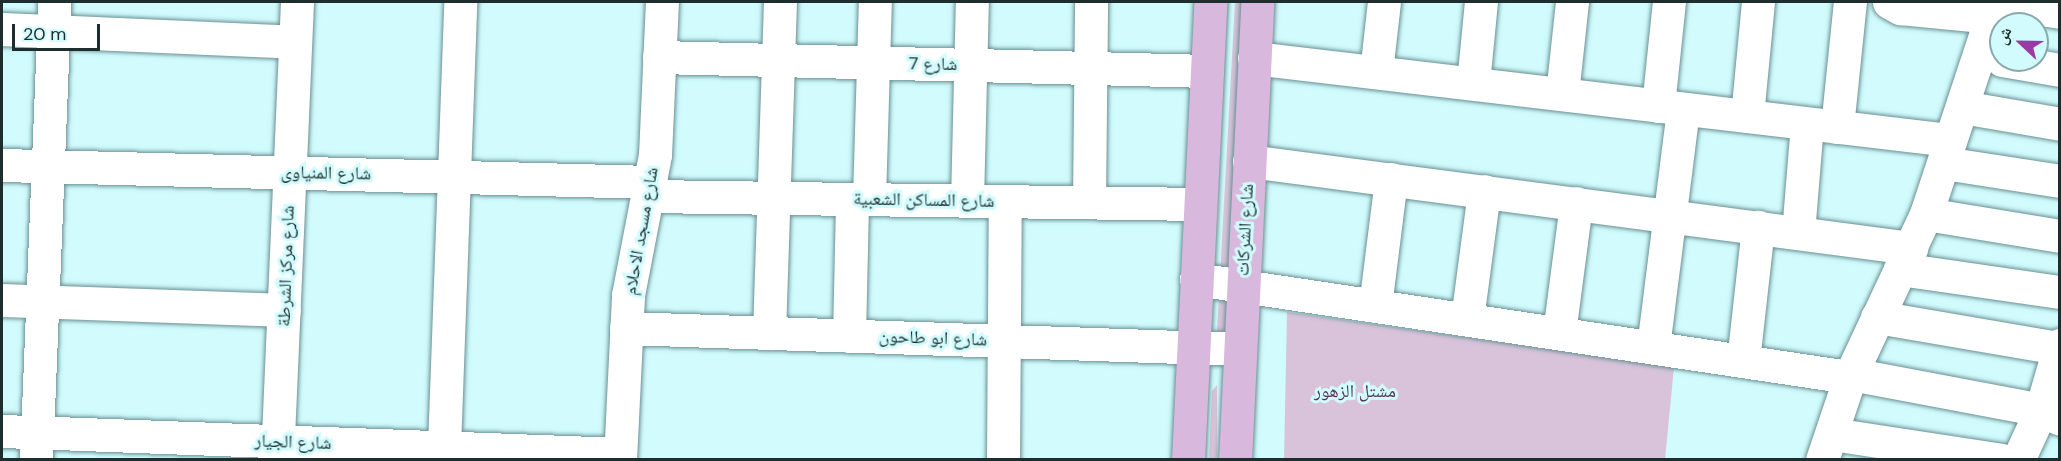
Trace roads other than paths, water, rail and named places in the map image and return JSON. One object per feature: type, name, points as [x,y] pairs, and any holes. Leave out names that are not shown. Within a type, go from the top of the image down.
[{"type":"main road","points":[[1188,459],[1210,2]]},
{"type":"main road","name":"شارع الشركات","points":[[1234,459],[1257,2]]},
{"type":"street","name":"شارع مركز الشرطة","points":[[278,450],[297,2]]},
{"type":"street","points":[[444,447],[460,2]]},
{"type":"street","name":"شارع مسجد الاحلام","points":[[620,457],[626,328],[633,262],[649,189],[662,2]]},
{"type":"street","points":[[769,333],[780,2]]},
{"type":"street","points":[[849,336],[873,62],[875,2]]},
{"type":"street","points":[[967,201],[972,2]]},
{"type":"street","points":[[1089,202],[1091,2]]},
{"type":"street","points":[[1376,72],[1384,2]]},
{"type":"street","points":[[1473,83],[1481,2]]},
{"type":"street","points":[[1562,94],[1572,2]]},
{"type":"street","points":[[1653,347],[1669,216],[1671,107],[1669,2]]},
{"type":"street","points":[[1747,116],[1758,2]]},
{"type":"street","points":[[1798,233],[1850,2]]},
{"type":"street","points":[[1889,2],[2060,12]]},
{"type":"street","points":[[37,446],[54,16]]},
{"type":"street","points":[[2,29],[54,16],[295,42]]},
{"type":"street","name":"شارع 7","points":[[659,57],[1207,71]]},
{"type":"street","points":[[1254,58],[1822,126],[1947,152],[2060,181]]},
{"type":"street","points":[[1989,66],[1962,107],[1926,214],[1850,376],[1827,447],[2001,459]]},
{"type":"street","points":[[1962,107],[2060,124]]},
{"type":"street","points":[[1249,161],[1798,233],[2060,292]]},
{"type":"street","name":"شارع المنياوى","points":[[2,165],[453,176],[649,189]]},
{"type":"street","points":[[1375,306],[1391,179]]},
{"type":"street","name":"شارع المساكن الشعبية","points":[[649,189],[774,198],[1200,204]]},
{"type":"street","points":[[1467,320],[1484,191]]},
{"type":"street","points":[[1003,459],[1005,201]]},
{"type":"street","points":[[1559,333],[1576,203]]},
{"type":"street","points":[[1926,214],[2060,236]]},
{"type":"street","points":[[1743,361],[1758,227]]},
{"type":"street","points":[[1196,279],[1850,376],[2050,415]]},
{"type":"street","points":[[2,300],[284,310]]},
{"type":"street","points":[[1877,317],[2059,346],[2050,415],[2018,459]]},
{"type":"street","name":"شارع ابو طاحون","points":[[626,328],[1239,349]]},
{"type":"street","name":"شارع الجيار","points":[[2,431],[37,446],[278,450],[444,447],[620,457]]},
{"type":"park label","name":"مشتل الزهور","points":[[1355,391]]}]
